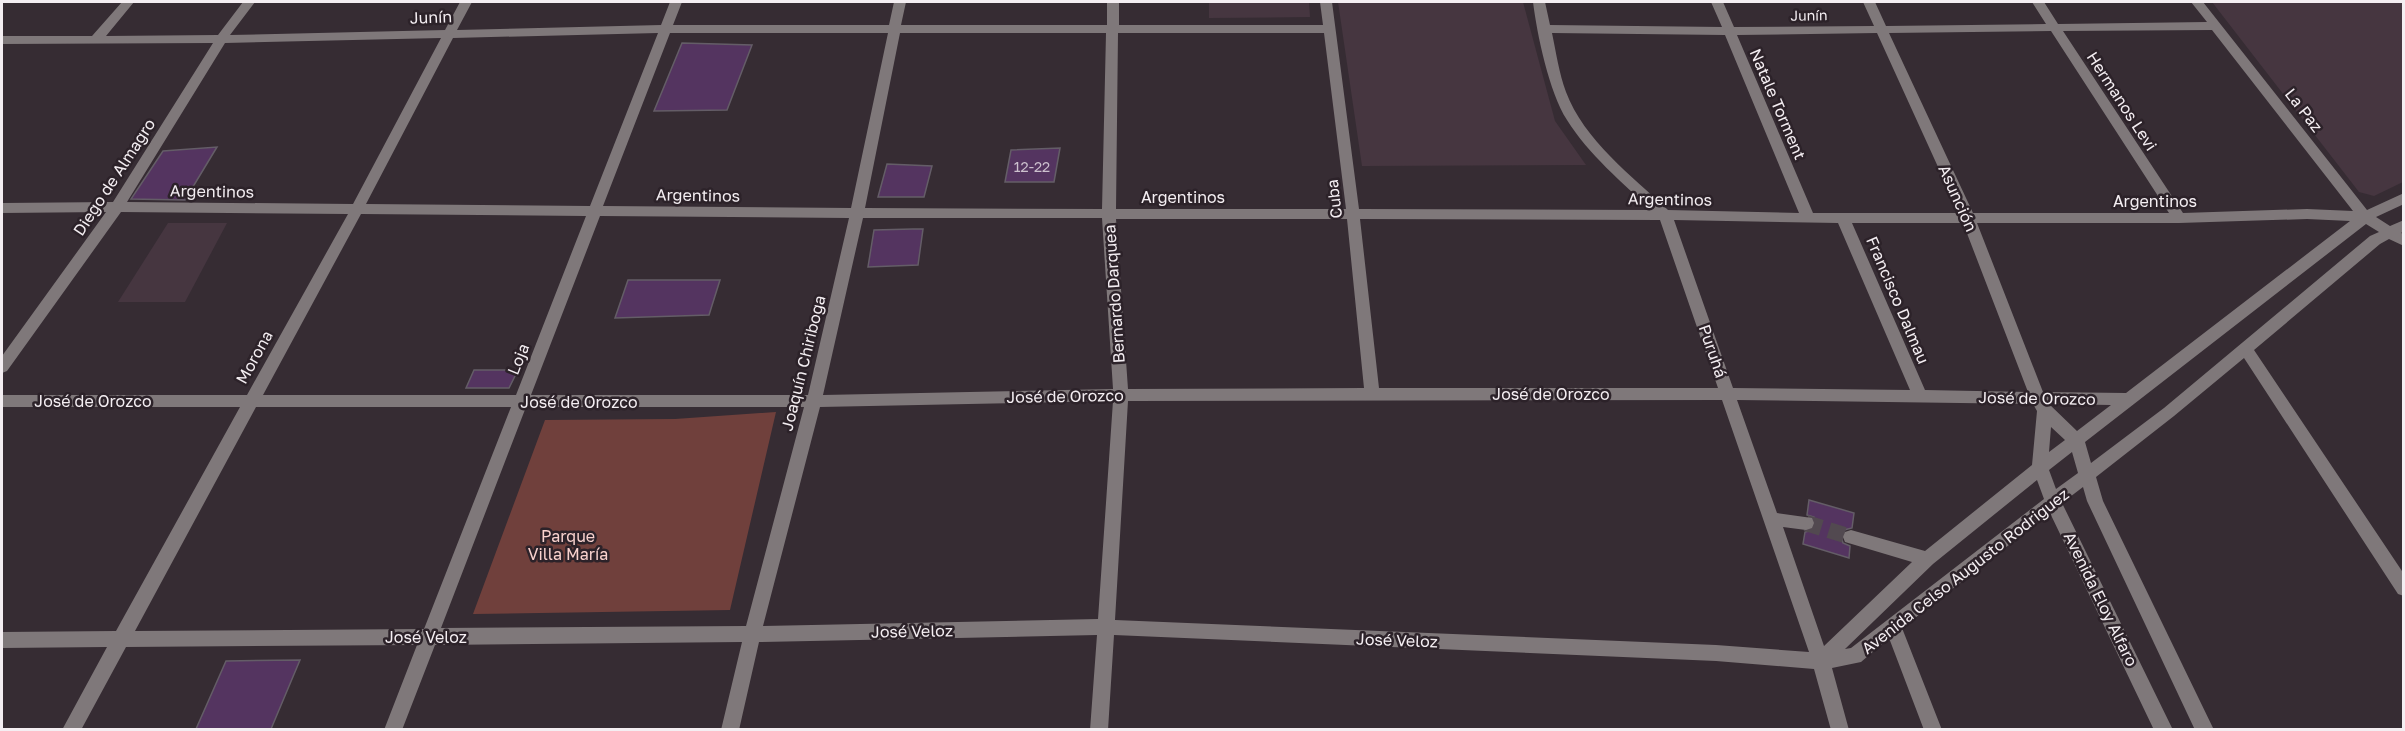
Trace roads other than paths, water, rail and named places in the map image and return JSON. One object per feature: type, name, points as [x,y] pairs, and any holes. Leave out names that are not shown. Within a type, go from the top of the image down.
[{"type":"street","points":[[97,38],[128,2]]},
{"type":"street","name":"Diego de Almagro","points":[[2,367],[117,207],[221,39],[249,2]]},
{"type":"street","name":"Morona","points":[[71,729],[357,209],[466,2]]},
{"type":"street","name":"Loja","points":[[393,729],[676,2]]},
{"type":"street","name":"Joaquín Chiriboga","points":[[730,729],[750,634],[813,401],[858,213],[900,2]]},
{"type":"street","name":"Bernardo Darquea","points":[[1099,729],[1121,395],[1109,214],[1113,2]]},
{"type":"street","name":"Cuba","points":[[1326,2],[1353,213],[1372,393]]},
{"type":"street","name":"Puruhá","points":[[1539,2],[1559,91],[1572,118],[1599,152],[1665,215],[1821,661],[1840,729]]},
{"type":"street","name":"Natale Torment","points":[[1717,2],[1808,218]]},
{"type":"street","name":"Asunción","points":[[1869,2],[1968,217],[2042,404],[2076,440]]},
{"type":"street","name":"Hermanos Levi","points":[[2037,2],[2180,218]]},
{"type":"street","name":"La Paz","points":[[2197,2],[2365,217],[2399,233]]},
{"type":"street","name":"Junín","points":[[1546,29],[1729,31],[2215,26]]},
{"type":"street","name":"Junín","points":[[2,40],[221,39],[665,29],[1329,29]]},
{"type":"street","name":"Avenida Celso Augusto Rodriguez","points":[[1821,661],[1927,559],[2040,468],[2365,217],[2403,198]]},
{"type":"street","name":"Argentinos","points":[[2,208],[1109,214],[1353,213],[1808,218],[2180,218],[2307,214],[2365,217]]},
{"type":"street","name":"Francisco Dalmau","points":[[1843,218],[1920,396]]},
{"type":"street","name":"Avenida Celso Augusto Rodriguez","points":[[1821,661],[1855,656],[2246,350],[2375,240],[2399,233]]},
{"type":"street","points":[[2246,350],[2403,589]]},
{"type":"street","name":"José de Orozco","points":[[2,401],[813,401],[1372,393],[1920,396],[2042,404],[2128,399]]},
{"type":"street","name":"Asunción","points":[[2040,468],[2042,404]]},
{"type":"street","points":[[2076,440],[2086,476],[2103,518],[2205,729]]},
{"type":"street","name":"Avenida Eloy Alfaro","points":[[2040,468],[2053,501],[2164,729]]},
{"type":"street","points":[[1770,519],[1806,523]]},
{"type":"street","points":[[1851,537],[1927,559]]},
{"type":"street","points":[[1892,625],[1904,650],[1933,729]]},
{"type":"street","name":"José Veloz","points":[[2,640],[750,634],[1105,627],[1716,653],[1821,661]]},
{"type":"tunnel","points":[[1806,523],[1851,537]]},
{"type":"park label","name":"Parque Villa María","points":[[568,545]]}]
